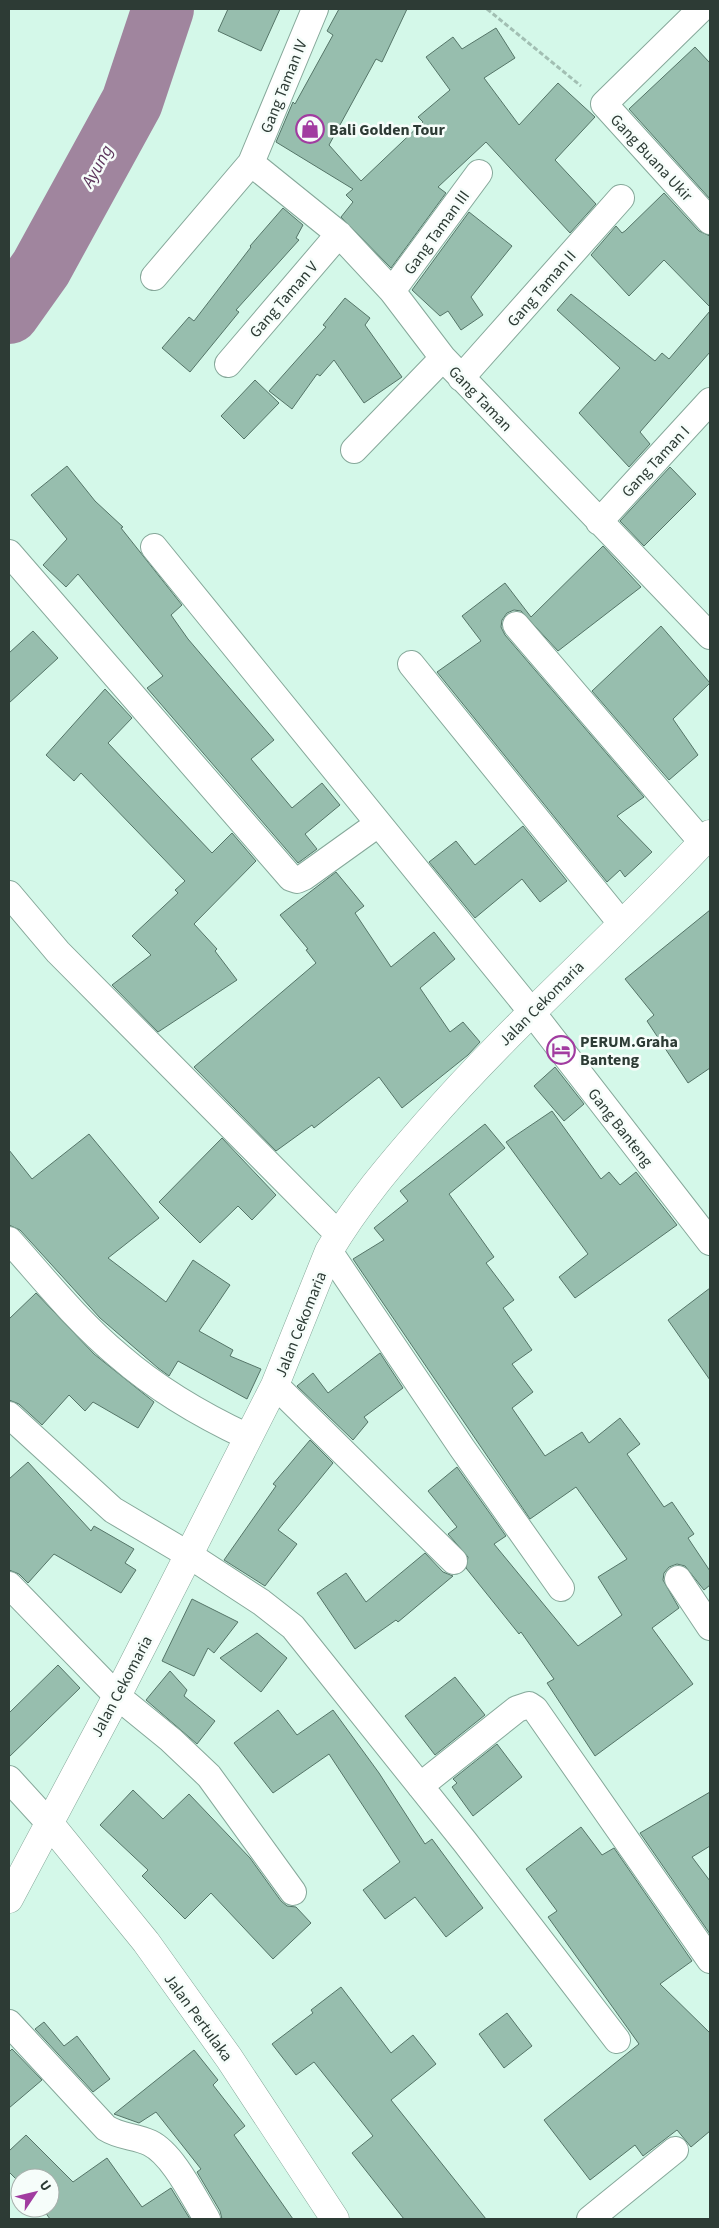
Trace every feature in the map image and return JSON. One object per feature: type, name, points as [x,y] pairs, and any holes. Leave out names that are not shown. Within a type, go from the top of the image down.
[{"type":"street","name":"Gang Taman IV","points":[[154,277],[251,163],[315,9]]},
{"type":"street","name":"Gang Buana Ukir","points":[[701,9],[604,104],[710,221]]},
{"type":"street","name":"Gang Taman","points":[[251,163],[339,234],[392,291],[443,358],[710,636]]},
{"type":"street","name":"Gang Taman III","points":[[392,291],[479,173]]},
{"type":"street","name":"Gang Taman II","points":[[462,378],[621,198]]},
{"type":"street","name":"Gang Taman V","points":[[228,364],[339,234]]},
{"type":"street","points":[[354,450],[443,358]]},
{"type":"street","name":"Gang Taman I","points":[[599,522],[710,401]]},
{"type":"street","name":"Gang Banteng","points":[[154,548],[531,1011],[710,1242]]},
{"type":"street","points":[[9,553],[291,878],[297,880],[304,877],[378,824]]},
{"type":"street","points":[[516,625],[706,838]]},
{"type":"street","points":[[411,664],[621,923]]},
{"type":"street","name":"Jalan Cekomaria","points":[[9,1899],[117,1696],[275,1385],[334,1243],[372,1188],[449,1097],[531,1011],[706,838]]},
{"type":"street","points":[[9,894],[58,952],[334,1243],[462,1448],[561,1588]]},
{"type":"street","points":[[9,1240],[92,1331],[118,1356],[150,1382],[207,1418],[248,1437]]},
{"type":"street","points":[[275,1385],[454,1561]]},
{"type":"street","points":[[9,1415],[113,1510],[189,1554],[293,1627],[420,1786],[617,2040]]},
{"type":"street","points":[[678,1580],[710,1627]]},
{"type":"street","points":[[9,1585],[117,1696],[171,1740],[209,1776],[294,1892]]},
{"type":"street","points":[[420,1786],[517,1709],[529,1705],[535,1709],[710,1960]]},
{"type":"street","points":[[9,1779],[50,1824]]},
{"type":"street","name":"Jalan Pertulaka","points":[[50,1824],[146,1942],[224,2050],[335,2219]]},
{"type":"street","points":[[9,2024],[106,2128],[124,2137],[149,2142],[157,2148],[170,2161],[207,2219]]},
{"type":"street","points":[[590,2219],[675,2150]]},
{"type":"path","points":[[486,9],[604,104]]},
{"type":"building","points":[[228,9],[280,9],[261,51],[218,31]]},
{"type":"building","points":[[339,9],[407,9],[382,62],[376,59],[329,145],[361,181],[423,122],[418,117],[450,90],[426,57],[453,37],[462,49],[496,28],[515,58],[484,78],[519,125],[558,83],[595,117],[555,160],[596,204],[570,233],[486,142],[438,187],[446,193],[391,268],[341,217],[353,202],[346,195],[353,189],[276,142],[293,102],[295,104],[333,35],[327,31]]},
{"type":"building","points":[[695,47],[710,63],[710,199],[629,109]]},
{"type":"building","points":[[664,193],[699,231],[710,236],[710,307],[664,260],[629,296],[591,255],[616,226],[622,233],[625,231]]},
{"type":"building","points":[[283,208],[303,225],[296,238],[299,240],[236,310],[239,312],[190,372],[162,348],[189,317],[194,321],[250,246]]},
{"type":"building","points":[[469,212],[512,246],[471,297],[483,315],[461,330],[448,311],[440,316],[412,290]]},
{"type":"building","points":[[571,294],[655,361],[662,353],[669,359],[710,311],[710,352],[640,432],[650,444],[629,467],[579,413],[620,368],[557,310]]},
{"type":"building","points":[[345,298],[370,318],[365,325],[402,377],[364,403],[334,360],[320,376],[317,374],[292,409],[269,391],[326,327],[323,325]]},
{"type":"building","points":[[255,380],[279,403],[244,439],[221,416]]},
{"type":"building","points":[[67,466],[95,501],[123,527],[121,528],[182,605],[171,615],[188,639],[274,740],[251,759],[292,808],[322,783],[340,805],[305,834],[317,849],[298,863],[147,688],[163,676],[78,574],[66,587],[43,565],[67,539],[31,495]]},
{"type":"building","points":[[670,467],[696,494],[644,546],[620,521]]},
{"type":"building","points":[[603,546],[641,587],[558,651],[521,611],[514,610],[507,613],[502,620],[501,627],[505,635],[644,797],[617,816],[652,852],[625,877],[620,870],[607,882],[437,672],[481,641],[462,616],[505,583],[531,617]]},
{"type":"building","points":[[661,626],[710,683],[673,719],[698,755],[669,780],[592,691]]},
{"type":"building","points":[[33,631],[58,658],[9,703],[9,653]]},
{"type":"building","points":[[105,689],[132,718],[108,743],[212,853],[232,833],[256,861],[194,924],[217,949],[215,951],[237,980],[158,1032],[112,985],[151,955],[132,936],[178,893],[175,890],[185,881],[81,773],[74,781],[46,755]]},
{"type":"building","points":[[523,826],[567,881],[540,902],[522,879],[475,918],[429,862],[456,841],[475,865]]},
{"type":"building","points":[[336,872],[364,906],[355,913],[391,967],[434,932],[455,959],[420,988],[450,1032],[463,1022],[480,1042],[468,1055],[402,1108],[379,1077],[314,1128],[312,1125],[276,1151],[194,1067],[316,963],[306,950],[308,949],[280,915]]},
{"type":"building","points":[[710,910],[710,1068],[688,1083],[647,1021],[654,1015],[625,979]]},
{"type":"building","points":[[555,1067],[584,1104],[564,1121],[534,1086]]},
{"type":"building","points":[[552,1111],[601,1179],[609,1172],[620,1185],[636,1172],[677,1225],[575,1298],[559,1277],[588,1254],[506,1142]]},
{"type":"building","points":[[485,1124],[505,1148],[449,1194],[494,1257],[486,1263],[514,1300],[503,1308],[532,1350],[512,1364],[533,1392],[512,1408],[545,1456],[582,1432],[589,1443],[620,1418],[640,1444],[627,1454],[664,1507],[672,1502],[694,1534],[688,1538],[710,1571],[710,1585],[704,1590],[685,1566],[677,1564],[669,1567],[664,1573],[663,1580],[679,1608],[652,1628],[693,1684],[595,1756],[547,1683],[554,1679],[521,1632],[519,1634],[466,1568],[468,1557],[448,1534],[457,1527],[428,1491],[457,1467],[506,1536],[494,1544],[578,1646],[622,1615],[598,1577],[627,1559],[576,1487],[530,1519],[353,1259],[384,1240],[374,1228],[408,1201],[400,1191]]},
{"type":"building","points":[[89,1134],[159,1218],[108,1258],[166,1302],[193,1260],[230,1285],[199,1331],[233,1350],[230,1356],[261,1369],[247,1399],[178,1361],[169,1376],[158,1368],[100,1318],[20,1230],[9,1225],[9,1150],[32,1179]]},
{"type":"building","points":[[222,1138],[276,1195],[252,1220],[238,1206],[200,1243],[159,1202]]},
{"type":"building","points":[[710,1288],[710,1380],[668,1320]]},
{"type":"building","points":[[36,1293],[94,1354],[154,1402],[138,1428],[93,1402],[85,1411],[69,1395],[42,1425],[19,1404],[9,1400],[9,1319]]},
{"type":"building","points":[[380,1353],[403,1388],[364,1417],[368,1422],[353,1440],[297,1386],[313,1373],[328,1393]]},
{"type":"building","points":[[310,1440],[333,1463],[278,1530],[297,1544],[265,1586],[224,1560],[276,1486],[273,1484]]},
{"type":"building","points":[[28,1462],[91,1531],[94,1526],[134,1549],[125,1563],[136,1570],[121,1593],[54,1554],[28,1583],[19,1574],[9,1570],[9,1479]]},
{"type":"building","points":[[425,1553],[443,1572],[453,1576],[398,1622],[396,1620],[355,1649],[317,1593],[346,1573],[366,1602]]},
{"type":"building","points":[[192,1599],[238,1622],[214,1653],[208,1648],[194,1676],[162,1661]]},
{"type":"building","points":[[257,1633],[287,1658],[261,1692],[220,1658]]},
{"type":"building","points":[[58,1665],[80,1688],[9,1757],[9,1713]]},
{"type":"building","points":[[170,1671],[187,1690],[184,1696],[215,1721],[197,1744],[146,1700]]},
{"type":"building","points":[[455,1677],[485,1715],[435,1755],[405,1716]]},
{"type":"building","points":[[278,1710],[297,1735],[333,1710],[379,1773],[425,1844],[432,1839],[483,1908],[446,1937],[415,1897],[385,1919],[363,1890],[400,1862],[329,1754],[273,1793],[234,1743]]},
{"type":"building","points":[[497,1744],[522,1777],[473,1816],[452,1787],[457,1783],[453,1779]]},
{"type":"building","points":[[133,1790],[163,1819],[189,1794],[250,1858],[281,1901],[287,1906],[296,1907],[311,1923],[273,1959],[211,1893],[185,1919],[142,1876],[148,1870],[100,1825]]},
{"type":"building","points":[[710,1792],[710,1846],[692,1857],[710,1881],[710,1934],[640,1833]]},
{"type":"building","points":[[581,1827],[602,1855],[614,1848],[692,1961],[660,1984],[710,2033],[710,2131],[691,2147],[677,2130],[643,2156],[635,2145],[590,2180],[544,2120],[639,2044],[548,1917],[557,1911],[526,1869]]},
{"type":"building","points":[[341,1987],[391,2053],[413,2035],[436,2064],[391,2100],[486,2219],[404,2219],[352,2153],[373,2136],[314,2062],[296,2075],[272,2044],[313,2013],[311,2010]]},
{"type":"building","points":[[507,2013],[532,2046],[504,2068],[479,2034]]},
{"type":"building","points":[[44,2022],[64,2046],[77,2036],[110,2079],[93,2092],[35,2029]]},
{"type":"building","points":[[12,2049],[42,2080],[9,2108],[9,2052]]},
{"type":"building","points":[[194,2050],[218,2080],[213,2085],[245,2126],[234,2135],[293,2219],[222,2219],[220,2211],[197,2172],[201,2169],[156,2112],[139,2123],[114,2114]]},
{"type":"building","points":[[26,2135],[59,2168],[10,2168],[10,2173],[9,2151]]},
{"type":"building","points":[[107,2158],[142,2207],[171,2188],[190,2219],[50,2219],[60,2218],[60,2169],[73,2182]]},
{"type":"waterway","name":"Ayung","points":[[9,313],[41,268],[132,102],[163,9]]},
{"type":"place","name":"Bali Golden Tour","points":[[310,129]]},
{"type":"place","name":"PERUM.Graha Banteng","points":[[561,1050]]}]
